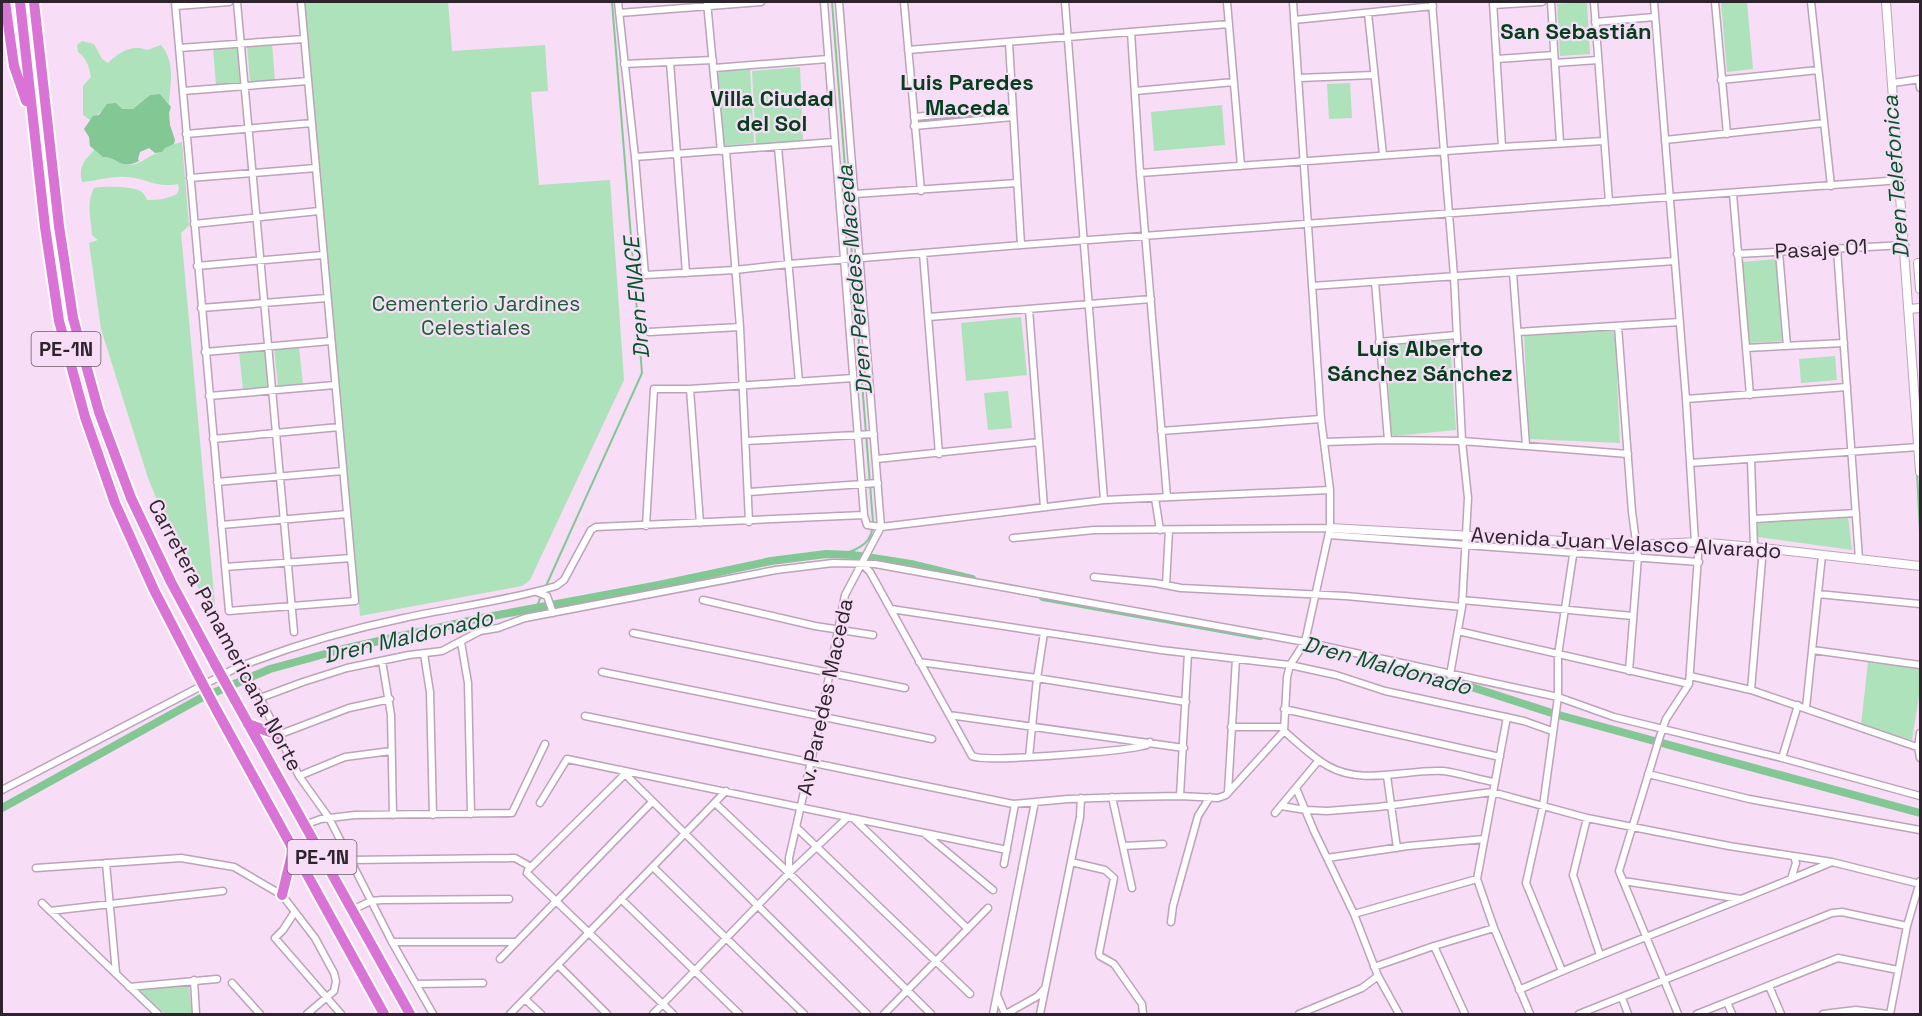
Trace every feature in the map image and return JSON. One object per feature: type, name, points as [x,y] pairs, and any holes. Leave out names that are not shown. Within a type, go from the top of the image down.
[{"type":"highway","points":[[5,2],[14,66],[33,125]]},
{"type":"highway","name":"Carretera Panamericana Norte","points":[[20,2],[33,125],[59,321],[85,417],[120,514],[154,590],[217,711],[384,1014]]},
{"type":"highway","name":"Carretera Panamericana Norte","points":[[34,2],[59,226],[73,318],[99,412],[131,498],[171,582],[410,1014]]},
{"type":"highway","points":[[248,724],[278,735]]},
{"type":"highway","points":[[282,895],[293,850]]},
{"type":"street","points":[[229,2],[175,4],[229,611],[355,601],[301,2]]},
{"type":"street","points":[[237,2],[294,632]]},
{"type":"street","points":[[618,2],[645,275],[735,270],[1022,245],[1901,180]]},
{"type":"street","points":[[619,13],[708,4],[761,2]]},
{"type":"street","points":[[824,2],[857,436],[864,515],[867,525],[880,527],[1104,500],[1330,490]]},
{"type":"street","points":[[839,2],[877,459],[880,527]]},
{"type":"street","points":[[904,2],[921,191]]},
{"type":"street","points":[[1065,2],[1104,500]]},
{"type":"street","points":[[1227,2],[1241,166]]},
{"type":"street","points":[[585,716],[1015,804],[1112,797],[1222,798],[1228,792],[1284,729],[1285,688],[1290,665],[1305,642],[1329,531],[1330,490],[1321,419],[1293,2]]},
{"type":"street","points":[[1502,147],[1493,3],[1542,2]]},
{"type":"street","points":[[1551,2],[1560,143]]},
{"type":"street","points":[[1594,2],[1608,202]]},
{"type":"street","points":[[1654,2],[1699,562],[1690,680],[1680,694],[1661,732],[1619,871],[1678,1014]]},
{"type":"street","points":[[1714,2],[1727,134]]},
{"type":"street","points":[[1810,2],[1831,186]]},
{"type":"street","points":[[1886,2],[1901,180],[1920,472]]},
{"type":"street","points":[[708,4],[740,327],[749,522]]},
{"type":"street","points":[[1294,20],[1432,4],[1454,276],[1462,441],[1468,498],[1462,603],[1450,675]]},
{"type":"street","points":[[1368,13],[1383,155]]},
{"type":"street","points":[[1595,22],[1655,17]]},
{"type":"street","points":[[908,50],[1229,24]]},
{"type":"street","points":[[1131,32],[1140,173],[1167,496]]},
{"type":"street","points":[[179,48],[304,39]]},
{"type":"street","points":[[1009,43],[1022,245]]},
{"type":"street","points":[[1497,59],[1554,55]]},
{"type":"street","points":[[624,64],[713,60]]},
{"type":"street","points":[[714,68],[828,60]]},
{"type":"street","points":[[1555,63],[1598,60]]},
{"type":"street","points":[[670,62],[686,273]]},
{"type":"street","points":[[1721,80],[1818,70]]},
{"type":"street","points":[[1299,78],[1374,75]]},
{"type":"street","points":[[1893,83],[1919,80],[1920,88]]},
{"type":"street","points":[[183,91],[308,81]]},
{"type":"street","points":[[1135,91],[1234,82]]},
{"type":"street","points":[[914,117],[1013,108]]},
{"type":"street","points":[[914,126],[1013,117]]},
{"type":"street","points":[[186,134],[312,123]]},
{"type":"street","points":[[1665,140],[1824,123]]},
{"type":"street","points":[[1140,173],[1603,141]]},
{"type":"street","points":[[635,157],[834,142]]},
{"type":"street","points":[[778,147],[799,382]]},
{"type":"street","points":[[190,178],[316,168]]},
{"type":"street","points":[[855,194],[1017,183]]},
{"type":"street","points":[[1732,194],[1750,394]]},
{"type":"street","points":[[194,224],[319,212]]},
{"type":"street","name":"Pasaje 01","points":[[1737,254],[1905,245]]},
{"type":"street","points":[[1837,249],[1859,559]]},
{"type":"street","points":[[1779,252],[1787,346]]},
{"type":"street","points":[[923,253],[939,454]]},
{"type":"street","points":[[197,266],[323,255]]},
{"type":"street","points":[[1312,286],[1675,261]]},
{"type":"street","points":[[1908,286],[1920,287],[1918,263]]},
{"type":"street","points":[[1513,273],[1526,445]]},
{"type":"street","points":[[1375,282],[1388,440]]},
{"type":"street","points":[[201,308],[327,298]]},
{"type":"street","points":[[929,317],[1151,299]]},
{"type":"street","points":[[1910,309],[1920,308]]},
{"type":"street","points":[[1029,309],[1044,507]]},
{"type":"street","points":[[1518,332],[1680,322]]},
{"type":"street","points":[[1618,326],[1632,512],[1638,557],[1629,671]]},
{"type":"street","points":[[650,332],[740,327]]},
{"type":"street","points":[[1379,342],[1456,335]]},
{"type":"street","points":[[205,352],[331,341]]},
{"type":"street","points":[[1746,348],[1844,343]]},
{"type":"street","points":[[646,526],[654,389],[690,389],[853,378]]},
{"type":"street","points":[[209,396],[335,385]]},
{"type":"street","points":[[1686,399],[1847,387]]},
{"type":"street","points":[[690,389],[700,523]]},
{"type":"street","points":[[1161,431],[1321,419]]},
{"type":"street","points":[[213,439],[339,428]]},
{"type":"street","points":[[746,441],[874,434]]},
{"type":"street","points":[[1324,442],[1462,441],[1628,454]]},
{"type":"street","points":[[877,459],[1039,442]]},
{"type":"street","points":[[1690,463],[1919,447]]},
{"type":"street","points":[[1751,460],[1754,519],[1759,547],[1751,690]]},
{"type":"street","points":[[217,482],[343,471]]},
{"type":"street","points":[[748,492],[878,483]]},
{"type":"street","points":[[1155,498],[1160,531]]},
{"type":"street","points":[[1754,519],[1856,513]]},
{"type":"street","points":[[221,525],[347,514]]},
{"type":"street","points":[[2,790],[234,669],[262,658],[334,635],[401,618],[537,592],[561,584],[591,530],[596,527],[749,522],[864,515]]},
{"type":"street","name":"Av. Paredes Maceda","points":[[789,873],[789,858],[821,717],[845,595],[880,527]]},
{"type":"street","points":[[1013,538],[1094,530],[1329,531],[1466,546],[1699,562]]},
{"type":"street","points":[[1166,585],[1169,531]]},
{"type":"street","name":"Avenida Juan Velasco Alvarado","points":[[1329,531],[1636,545],[1697,542],[1920,566]]},
{"type":"street","points":[[1562,971],[1526,884],[1543,806],[1558,697],[1558,655],[1575,542]]},
{"type":"street","points":[[1806,708],[1822,555]]},
{"type":"street","points":[[225,567],[351,558]]},
{"type":"street","points":[[433,1014],[392,942],[328,818],[299,776],[259,695],[382,661],[442,651],[480,631],[498,628],[519,620],[777,570],[833,563],[875,564],[1305,642],[1558,697],[1661,732],[1782,758],[1920,796]]},
{"type":"street","points":[[862,564],[870,572],[969,752],[976,758],[1029,757],[1145,746],[1150,742]]},
{"type":"street","points":[[1094,577],[1181,588],[1317,594],[1633,616]]},
{"type":"street","points":[[537,592],[547,596],[553,613]]},
{"type":"street","points":[[1818,594],[1920,604]]},
{"type":"street","points":[[703,600],[815,626],[873,635]]},
{"type":"street","points":[[891,609],[1044,633],[1290,665],[1336,675],[1385,691],[1507,717],[1552,731]]},
{"type":"street","points":[[1458,631],[1629,671],[1751,690],[1919,748]]},
{"type":"street","points":[[633,633],[905,688]]},
{"type":"street","points":[[1029,757],[1044,633]]},
{"type":"street","points":[[461,642],[468,683],[471,814]]},
{"type":"street","points":[[1813,650],[1920,665]]},
{"type":"street","points":[[1180,796],[1188,653]]},
{"type":"street","points":[[424,654],[430,692],[433,815]]},
{"type":"street","points":[[1228,792],[1236,659]]},
{"type":"street","points":[[382,661],[390,699],[393,815]]},
{"type":"street","points":[[919,662],[1186,702]]},
{"type":"street","points":[[602,672],[932,739]]},
{"type":"street","points":[[278,735],[343,710],[390,699]]},
{"type":"street","points":[[1782,758],[1798,705]]},
{"type":"street","points":[[1284,709],[1500,757]]},
{"type":"street","points":[[950,715],[1184,748]]},
{"type":"street","points":[[1507,717],[1477,879],[1494,928],[1530,1014]]},
{"type":"street","points":[[1231,727],[1284,729],[1319,760],[1341,771],[1386,776],[1442,771],[1494,782]]},
{"type":"street","points":[[1920,733],[1920,758]]},
{"type":"street","points":[[304,825],[321,819],[355,815],[512,813],[545,744]]},
{"type":"street","points":[[299,776],[345,757],[391,751]]},
{"type":"street","points":[[540,803],[567,759],[1007,850]]},
{"type":"street","points":[[1275,813],[1319,760]]},
{"type":"street","points":[[622,772],[867,1014]]},
{"type":"street","points":[[622,772],[528,870],[529,876],[673,1014]]},
{"type":"street","points":[[1648,774],[1749,800],[1920,830]]},
{"type":"street","points":[[1386,776],[1397,848]]},
{"type":"street","points":[[1296,788],[1353,914],[1374,968],[1399,1014]]},
{"type":"street","points":[[510,1014],[726,791]]},
{"type":"street","points":[[1281,806],[1327,811],[1492,792],[1587,818],[1832,862],[1920,882],[1907,926],[1889,1014],[1856,1010],[1823,1014]]},
{"type":"street","points":[[1112,797],[1132,888]]},
{"type":"street","points":[[1171,922],[1173,906],[1198,816],[1210,797]]},
{"type":"street","points":[[1040,1014],[1080,817],[1081,798]]},
{"type":"street","points":[[500,959],[652,802]]},
{"type":"street","points":[[993,1014],[1035,802]]},
{"type":"street","points":[[715,803],[931,1014]]},
{"type":"street","points":[[1004,864],[1015,804]]},
{"type":"street","points":[[653,1014],[789,873],[851,818]]},
{"type":"street","points":[[851,818],[968,929]]},
{"type":"street","points":[[1587,818],[1573,875],[1600,955]]},
{"type":"street","points":[[796,827],[970,994]]},
{"type":"street","points":[[921,832],[993,890]]},
{"type":"street","points":[[1327,858],[1484,839]]},
{"type":"street","points":[[1123,846],[1163,844]]},
{"type":"street","points":[[1791,879],[1796,863],[1794,856]]},
{"type":"street","points":[[36,868],[181,858],[234,867],[282,895],[315,938],[334,973],[336,981],[334,991],[307,1014]]},
{"type":"street","points":[[349,860],[514,858],[531,867]]},
{"type":"street","points":[[1071,862],[1106,870],[1114,878],[1099,953],[1100,956],[1114,964],[1142,1004],[1143,1014]]},
{"type":"street","points":[[1519,990],[1832,862]]},
{"type":"street","points":[[106,863],[116,974]]},
{"type":"street","points":[[652,867],[804,1014]]},
{"type":"street","points":[[1353,914],[1477,879]]},
{"type":"street","points":[[1623,881],[1743,900]]},
{"type":"street","points":[[50,911],[223,891]]},
{"type":"street","points":[[351,910],[371,902],[392,899],[509,899]]},
{"type":"street","points":[[621,899],[739,1014]]},
{"type":"street","points":[[42,903],[158,1014]]},
{"type":"street","points":[[885,1014],[988,908]]},
{"type":"street","points":[[1580,1014],[1837,912],[1907,926]]},
{"type":"street","points":[[294,913],[275,938],[341,1014]]},
{"type":"street","points":[[1374,968],[1434,946],[1494,928]]},
{"type":"street","points":[[392,942],[516,942]]},
{"type":"street","points":[[1434,946],[1465,1014]]},
{"type":"street","points":[[1697,1014],[1838,958],[1898,970]]},
{"type":"street","points":[[558,965],[607,1014]]},
{"type":"street","points":[[1299,1014],[1362,988],[1378,976]]},
{"type":"street","points":[[129,987],[217,978]]},
{"type":"street","points":[[194,981],[196,1014]]},
{"type":"street","points":[[232,982],[260,1014]]},
{"type":"street","points":[[416,984],[483,983]]},
{"type":"street","points":[[1769,986],[1781,1014]]},
{"type":"street","points":[[997,995],[1005,1014],[1038,996],[1046,987]]},
{"type":"street","points":[[1622,998],[1628,1014]]},
{"type":"street","points":[[525,999],[541,1014]]},
{"type":"street","points":[[1727,1002],[1732,1014]]},
{"type":"green space","name":"Cementerio Jardines Celestiales","points":[[304,2],[448,2],[452,51],[545,45],[548,91],[531,92],[539,185],[610,180],[624,380],[530,580],[522,586],[360,616]]},
{"type":"green space","points":[[1587,2],[1590,54],[1560,56],[1557,4]]},
{"type":"green space","points":[[1721,2],[1747,2],[1753,69],[1727,72]]},
{"type":"green space","points":[[82,41],[94,44],[102,59],[108,63],[126,50],[141,48],[147,50],[161,45],[169,59],[170,66],[169,104],[160,94],[150,95],[133,109],[105,109],[90,120],[83,115],[83,86],[91,77],[86,60],[78,52],[77,45]]},
{"type":"green space","points":[[272,43],[275,81],[250,82],[247,45]]},
{"type":"green space","points":[[237,46],[240,83],[216,85],[213,48]]},
{"type":"green space","points":[[800,67],[803,142],[756,144],[752,71]]},
{"type":"green space","points":[[750,68],[754,143],[723,146],[718,74],[721,70]]},
{"type":"green space","points":[[1350,83],[1352,118],[1329,119],[1327,84]]},
{"type":"green space","points":[[1222,105],[1225,145],[1154,151],[1151,112]]},
{"type":"green space","points":[[182,142],[189,226],[181,233],[216,616],[209,608],[177,548],[148,478],[101,329],[89,243],[98,240],[92,235],[90,211],[90,200],[94,188],[133,189],[142,192],[147,200],[155,200],[177,194],[178,184],[163,185],[126,177],[82,182],[81,176],[83,164],[95,149],[103,157],[131,165],[162,152],[165,147]]},
{"type":"green space","points":[[1776,259],[1782,341],[1750,343],[1742,262]]},
{"type":"green space","points":[[1021,317],[1027,375],[966,381],[961,323]]},
{"type":"green space","points":[[1615,330],[1620,443],[1529,439],[1524,336]]},
{"type":"green space","points":[[1450,340],[1456,430],[1394,436],[1391,433],[1386,345]]},
{"type":"green space","points":[[299,347],[303,384],[278,386],[274,349]]},
{"type":"green space","points":[[265,349],[268,387],[243,390],[239,352]]},
{"type":"green space","points":[[1835,356],[1837,380],[1801,383],[1799,359]]},
{"type":"green space","points":[[1008,391],[1012,428],[988,430],[984,393]]},
{"type":"green space","points":[[1848,516],[1852,550],[1758,537],[1758,523]]},
{"type":"green space","points":[[1868,662],[1920,668],[1920,690],[1912,740],[1861,725]]},
{"type":"green space","points":[[189,986],[192,1014],[165,1014],[137,989]]},
{"type":"shaded area","points":[[160,94],[171,107],[169,113],[174,144],[162,152],[155,153],[149,148],[140,152],[139,161],[128,165],[103,157],[90,146],[89,137],[84,129],[93,116],[99,115],[107,104],[116,103],[122,109],[133,109],[150,95]]},
{"type":"waterway","name":"Dren ENACE","points":[[545,588],[642,373],[612,2]]},
{"type":"waterway","name":"Dren Peredes Maceda","points":[[832,2],[873,522],[871,535],[865,543],[844,554]]},
{"type":"waterway","name":"Dren Telefonica","points":[[1917,471],[1920,532]]},
{"type":"waterway","name":"Dren Maldonado","points":[[2,808],[199,699],[270,669],[343,649],[482,618],[659,585],[771,561],[826,554],[853,555],[911,564],[972,579]]},
{"type":"waterway","name":"Dren ENACE","points":[[536,609],[541,596]]},
{"type":"waterway","name":"Dren Maldonado","points":[[1043,597],[1260,636]]},
{"type":"waterway","name":"Dren Maldonado","points":[[1369,659],[1456,682],[1555,714],[1920,813]]},
{"type":"district","name":"San Sebastián","points":[[1576,31]]},
{"type":"district","name":"Luis Paredes Maceda","points":[[967,94]]},
{"type":"district","name":"Villa Ciudad del Sol","points":[[772,110]]},
{"type":"district","name":"Luis Alberto Sánchez Sánchez","points":[[1420,360]]}]
